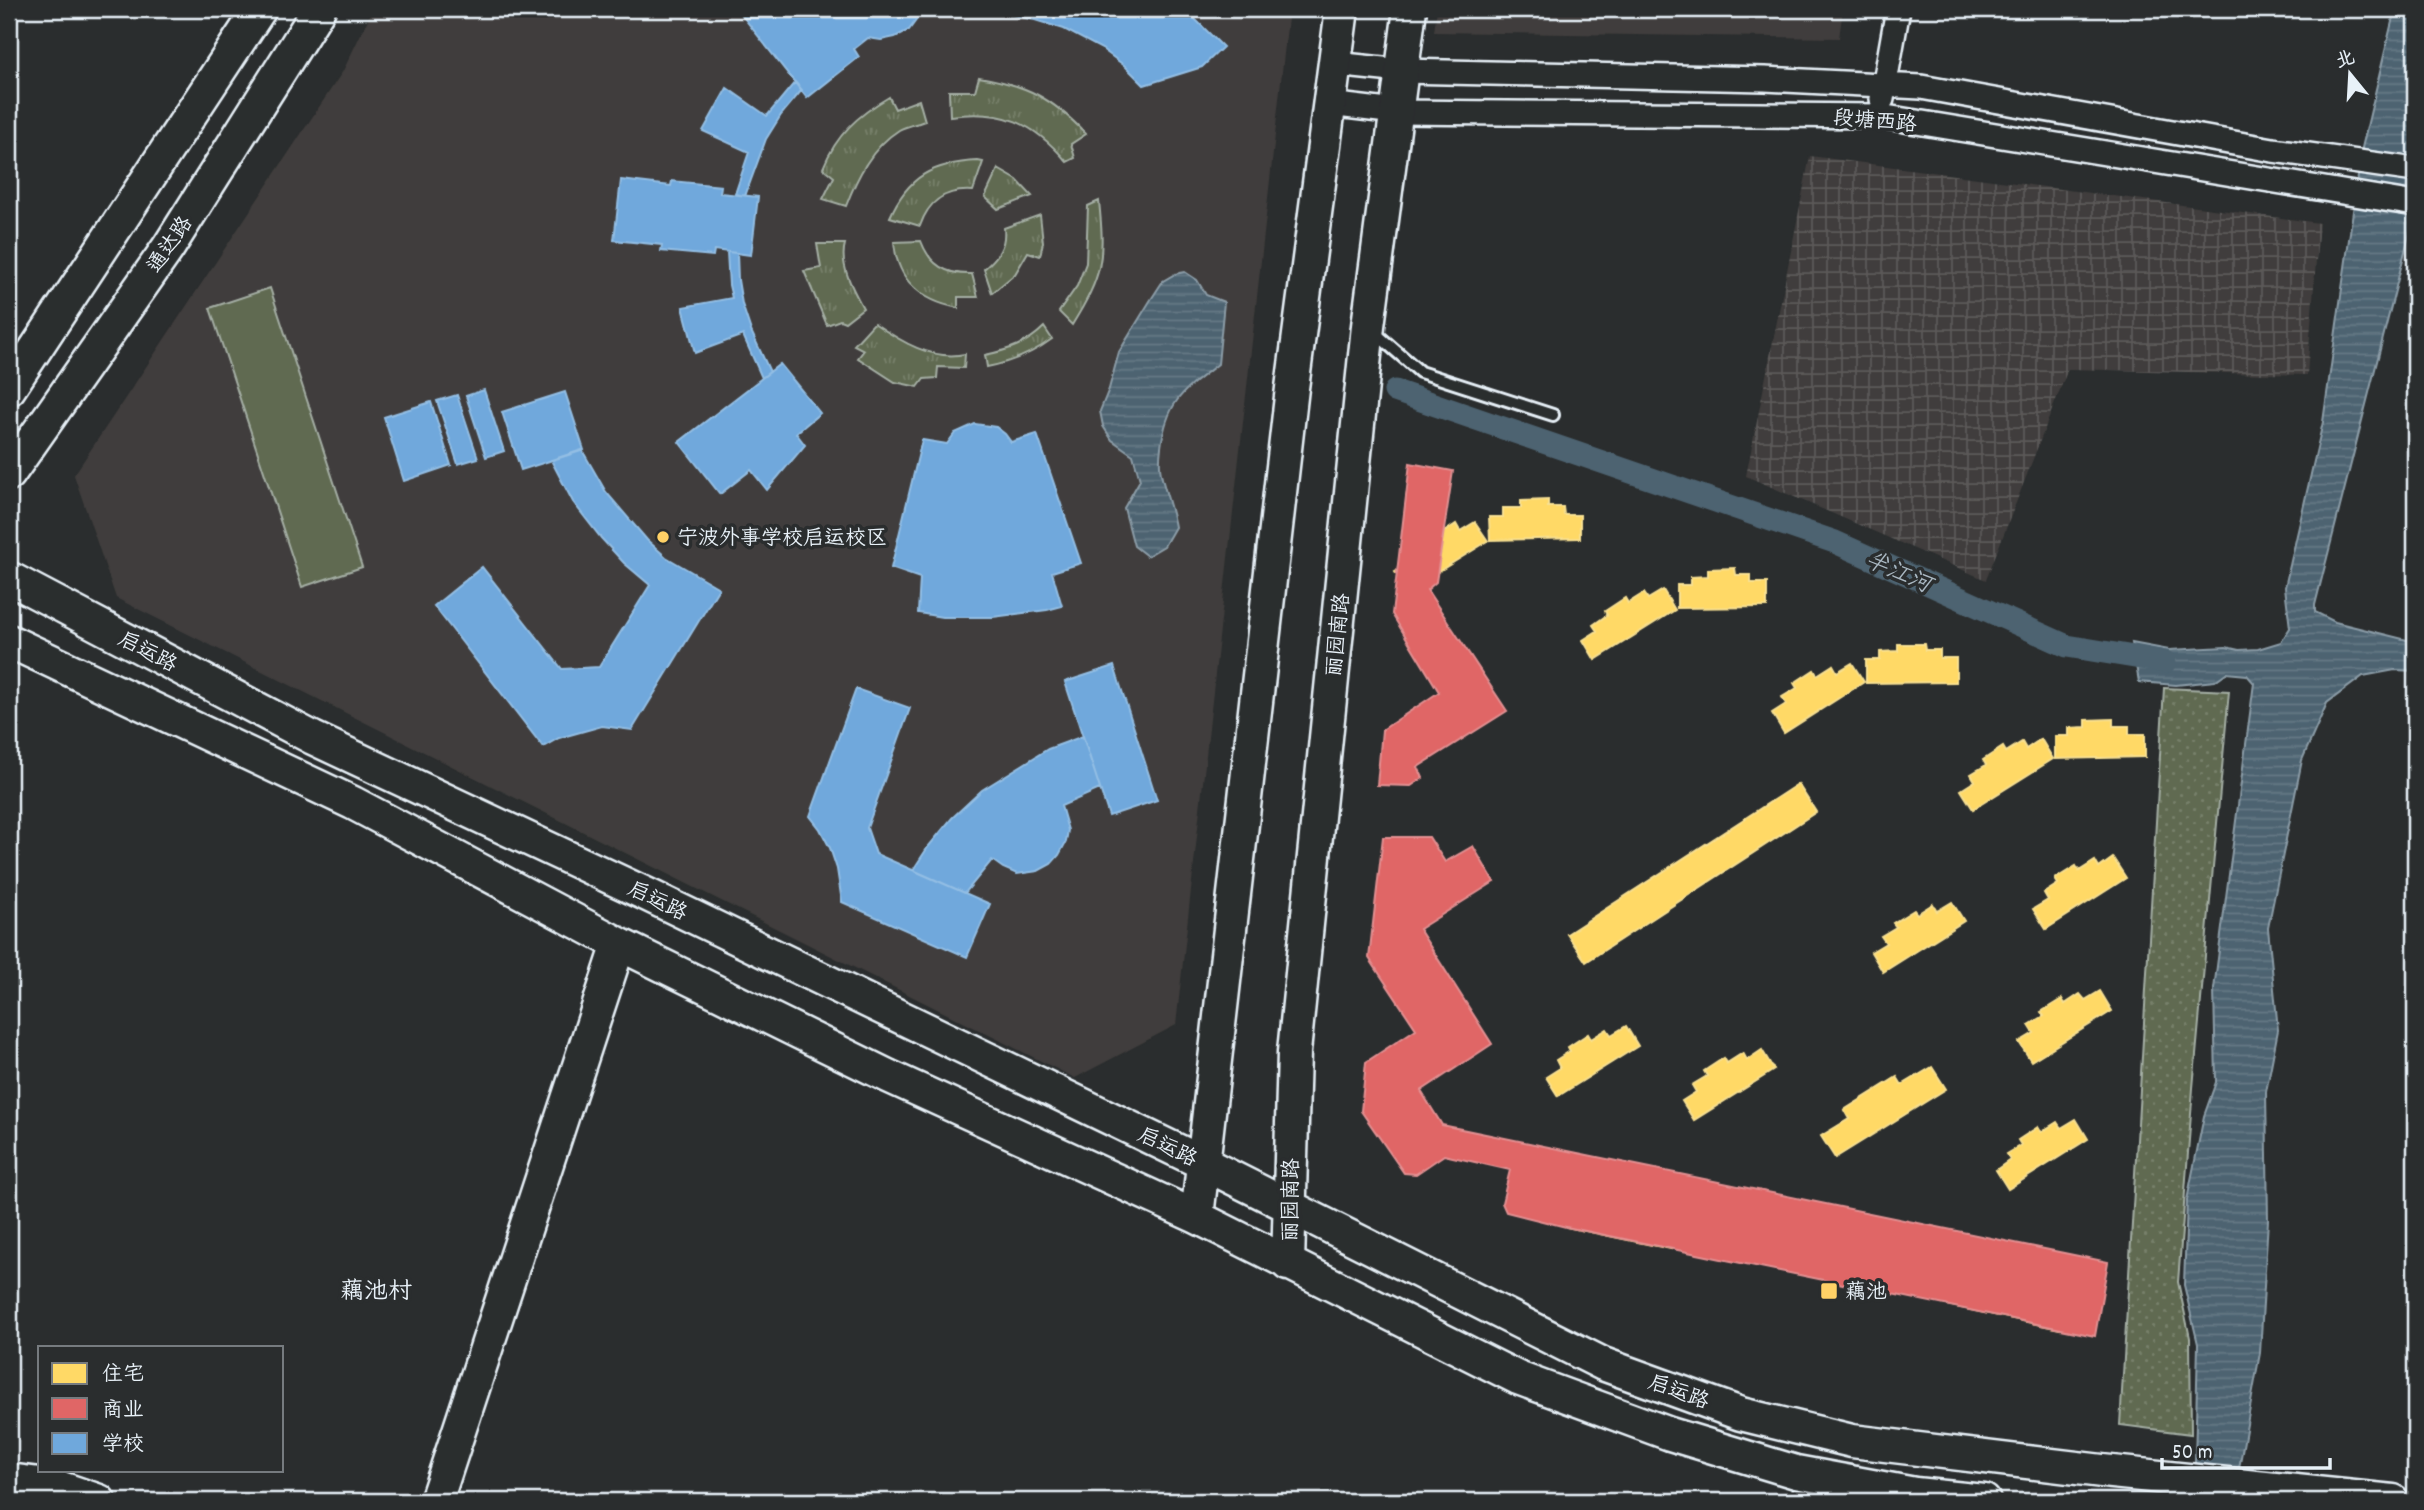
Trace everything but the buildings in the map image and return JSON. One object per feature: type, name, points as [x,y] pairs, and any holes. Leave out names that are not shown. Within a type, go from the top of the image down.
[{"type":"main road","points":[[9,389],[260,9]]},
{"type":"main road","name":"通达路","points":[[9,474],[167,248],[319,9]]},
{"type":"main road","points":[[1198,1217],[1292,388],[1342,9]]},
{"type":"main road","name":"丽园南路","points":[[1288,1264],[1294,1052],[1368,327],[1410,9]]},
{"type":"main road","name":"启运路","points":[[9,578],[313,738],[648,895],[1203,1163],[1602,1364],[1741,1414],[1852,1441],[2102,1471],[2393,1501]]},
{"type":"main road","name":"启运路","points":[[9,641],[353,803],[620,944],[888,1076],[1198,1217],[1518,1378],[1683,1438],[1862,1493],[1915,1494],[1984,1501]]},
{"type":"main road","points":[[436,1501],[620,944]]},
{"type":"main road","points":[[9,1480],[55,1486],[99,1501]]},
{"type":"street","points":[[1880,116],[1883,85],[1898,9]]},
{"type":"street","name":"段塘西路","points":[[1335,64],[1402,71],[1765,79],[1921,87],[2273,150],[2415,170]]},
{"type":"street","name":"段塘西路","points":[[1329,104],[1396,112],[1880,116],[2415,204]]},
{"type":"lane","points":[[1368,327],[1420,372],[1553,415]]},
{"type":"shaded area","name":"宁波外事学校启运校区","points":[[373,9],[1289,9],[1176,1025],[1075,1078],[116,598],[74,475],[343,71]]},
{"type":"shaded area","points":[[1437,9],[1843,9],[1839,38],[1434,32]]},
{"type":"shaded area","points":[[1810,156],[2319,223],[2307,375],[2068,369],[1986,580],[1746,476]]},
{"type":"green space","points":[[979,77],[1025,89],[1062,111],[1086,134],[1071,144],[1075,158],[1067,162],[1042,137],[1016,121],[986,115],[950,116],[949,91],[975,91]]},
{"type":"green space","points":[[889,97],[895,109],[919,100],[925,121],[899,130],[881,145],[860,174],[846,206],[823,199],[834,177],[823,168],[834,146],[849,127]]},
{"type":"green space","points":[[983,162],[973,191],[955,192],[940,198],[928,209],[920,226],[890,217],[905,191],[924,174],[948,165]]},
{"type":"green space","points":[[998,169],[1017,180],[1032,196],[998,209],[985,197]]},
{"type":"green space","points":[[1099,201],[1102,238],[1099,266],[1090,293],[1072,325],[1059,312],[1077,286],[1086,263],[1088,206]]},
{"type":"green space","points":[[1040,215],[1043,242],[1040,256],[1028,252],[1015,274],[992,293],[984,269],[1000,251],[1004,228]]},
{"type":"green space","points":[[921,241],[929,256],[940,267],[954,273],[972,274],[978,297],[958,297],[958,308],[933,300],[913,287],[900,267],[894,242]]},
{"type":"green space","points":[[817,244],[845,244],[845,269],[863,308],[845,322],[840,320],[827,325],[804,271],[821,268]]},
{"type":"green space","points":[[270,288],[362,567],[302,587],[210,308]]},
{"type":"green space","points":[[874,323],[917,348],[941,355],[965,354],[964,368],[938,367],[937,378],[924,379],[918,387],[895,382],[858,358],[864,350],[854,345]]},
{"type":"green space","points":[[1044,327],[1052,339],[1021,357],[987,367],[985,355],[1017,346]]},
{"type":"green space","points":[[2164,688],[2229,691],[2178,1282],[2190,1338],[2191,1434],[2120,1425]]},
{"type":"water","points":[[2395,9],[2415,9],[2415,212],[2315,612],[2335,622],[2415,642],[2415,671],[2395,670],[2363,676],[2327,703],[2302,760],[2268,928],[2278,1030],[2266,1092],[2268,1220],[2260,1353],[2233,1501],[2194,1501],[2198,1344],[2184,1285],[2187,1200],[2204,1116],[2216,1082],[2214,989],[2254,683],[2247,675],[2226,673],[2215,681],[2176,685],[2139,682],[2132,643],[2169,650],[2226,647],[2239,650],[2258,649],[2281,642],[2290,628],[2285,587],[2323,422],[2362,148]]},
{"type":"water","points":[[1185,272],[1197,280],[1206,295],[1224,302],[1218,364],[1186,390],[1168,418],[1161,447],[1160,468],[1175,527],[1164,546],[1147,556],[1134,546],[1124,508],[1140,480],[1133,455],[1112,440],[1103,426],[1100,411],[1119,352],[1150,301],[1163,281]]},
{"type":"waterway","name":"半江河","points":[[1395,391],[1835,542],[2067,646],[2165,662]]},
{"type":"place","name":"宁波外事学校启运校区","points":[[663,537]]},
{"type":"place","name":"藕池","points":[[1829,1291]]},
{"type":"district","name":"藕池村","points":[[376,1290]]}]
